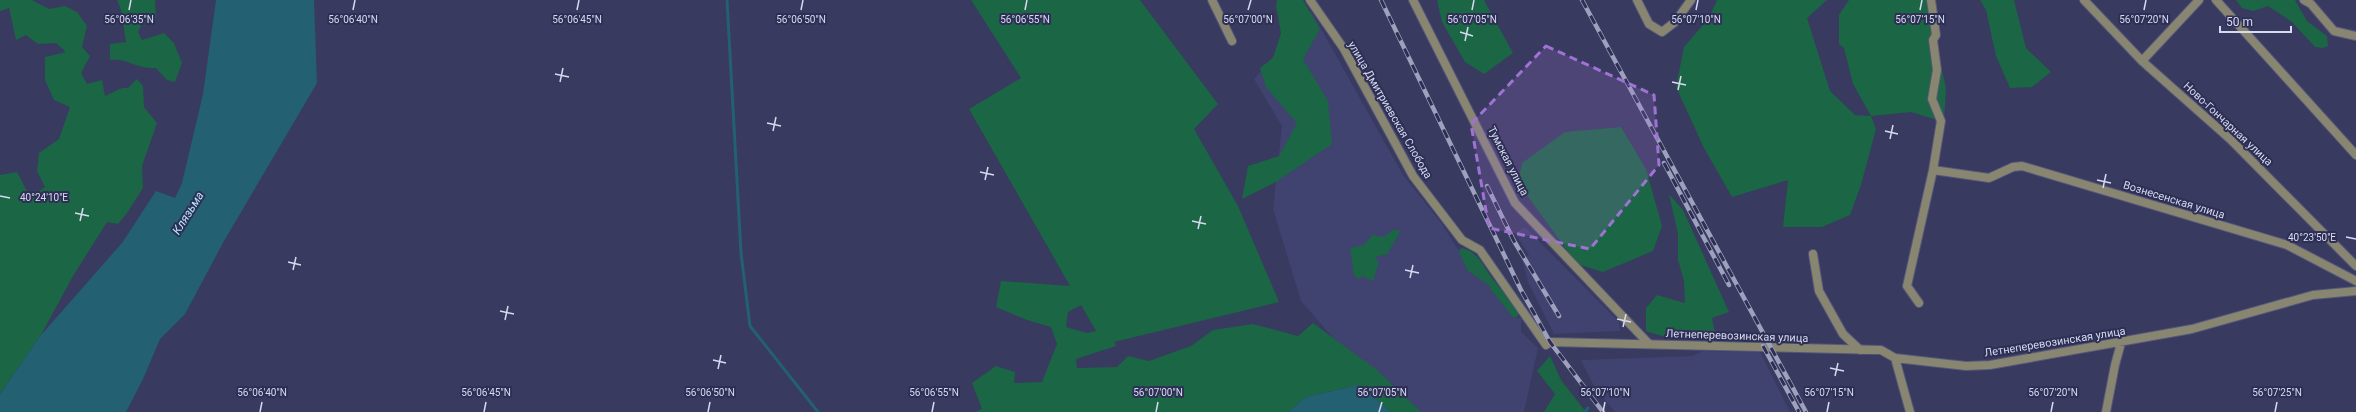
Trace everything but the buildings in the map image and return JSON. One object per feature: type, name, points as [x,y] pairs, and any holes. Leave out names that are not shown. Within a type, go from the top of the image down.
[{"type":"street","points":[[1212,0],[1232,41]]},
{"type":"street","name":"улица Дмитриевская Слобода","points":[[1310,0],[1344,49],[1413,176],[1462,240],[1480,250],[1542,341]]},
{"type":"street","name":"Тумская улица","points":[[1413,0],[1515,203],[1649,344]]},
{"type":"street","points":[[1637,0],[1649,24],[1662,32],[1675,22],[1691,0]]},
{"type":"street","points":[[1919,303],[1907,286],[1934,170],[1941,121],[1932,98],[1938,70],[1933,40],[1936,35],[1931,0]]},
{"type":"street","name":"Ново-Гончарная улица","points":[[2084,0],[2142,61],[2230,139],[2356,266]]},
{"type":"street","points":[[2142,61],[2199,0]]},
{"type":"street","points":[[2216,0],[2356,155]]},
{"type":"street","points":[[2304,0],[2311,4],[2334,31],[2356,36]]},
{"type":"street","name":"Вознесенская улица","points":[[1934,170],[1989,178],[2013,167],[2022,166],[2287,245],[2356,282]]},
{"type":"street","points":[[1813,254],[1819,290],[1843,334],[1860,350]]},
{"type":"street","name":"Летнеперевозинская улица","points":[[1542,341],[1546,345],[1550,342],[1881,350],[1895,358],[1966,366],[1990,365],[2121,343],[2192,329],[2313,295],[2356,291]]},
{"type":"street","points":[[2106,412],[2121,343]]},
{"type":"street","points":[[1895,358],[1910,412]]},
{"type":"highlighted area","points":[[1546,46],[1654,95],[1659,165],[1590,249],[1489,228],[1471,124]]},
{"type":"shaded area","points":[[1311,11],[1403,175],[1442,224],[1455,245],[1510,307],[1514,318],[1521,318],[1521,332],[1538,348],[1524,412],[1408,412],[1363,373],[1301,301],[1273,209],[1282,126],[1254,79]]},
{"type":"shaded area","points":[[1525,227],[1619,322],[1620,331],[1554,334],[1528,282],[1522,260],[1529,255],[1515,233]]},
{"type":"shaded area","points":[[1703,351],[1760,352],[1790,412],[1615,412],[1595,388],[1581,360],[1692,356]]},
{"type":"green space","points":[[0,0],[32,0],[49,9],[65,6],[77,12],[87,26],[82,47],[90,56],[81,73],[87,84],[102,80],[105,96],[122,88],[128,88],[137,79],[143,86],[144,107],[157,123],[142,166],[143,188],[118,224],[107,222],[73,276],[41,335],[0,394],[0,175],[17,172],[30,197],[45,187],[37,171],[39,153],[59,139],[70,107],[54,100],[45,80],[45,57],[66,52],[56,43],[38,44],[26,35],[16,40],[9,8],[0,11]]},
{"type":"green space","points":[[117,0],[155,0],[156,18],[142,24],[138,32],[142,40],[164,33],[174,43],[182,63],[175,82],[167,80],[156,68],[143,67],[122,61],[110,60],[110,44],[126,42],[121,10]]},
{"type":"green space","points":[[971,0],[1140,0],[1218,104],[1194,129],[1238,206],[1279,302],[1114,342],[1116,346],[1076,359],[1077,368],[1117,367],[1128,356],[1149,361],[1191,346],[1213,330],[1253,324],[1298,336],[1313,323],[1377,370],[1421,412],[1391,412],[1359,385],[1306,397],[1288,412],[975,412],[982,409],[972,383],[996,366],[1015,372],[1014,383],[1042,382],[1057,344],[1051,327],[1027,320],[996,307],[1001,281],[1070,286],[969,109],[1021,78]],"holes":[[[1081,305],[1096,331],[1087,333],[1066,327],[1068,312]]]},
{"type":"green space","points":[[1277,0],[1303,0],[1320,29],[1303,59],[1328,101],[1332,144],[1276,182],[1242,199],[1248,166],[1279,156],[1297,123],[1266,87],[1260,68],[1273,58],[1281,33],[1276,6]]},
{"type":"green space","points":[[1437,0],[1484,0],[1513,53],[1484,74],[1465,62],[1442,22]]},
{"type":"green space","points":[[1717,0],[1827,0],[1807,18],[1830,91],[1855,115],[1871,116],[1876,129],[1861,185],[1850,215],[1822,227],[1783,227],[1788,180],[1732,197],[1704,148],[1676,87],[1684,47],[1709,18]]},
{"type":"green space","points":[[1849,0],[1936,0],[1940,27],[1935,39],[1946,88],[1944,121],[1911,112],[1871,116],[1853,84],[1844,48],[1839,44],[1839,15]]},
{"type":"green space","points":[[1980,0],[2014,0],[2026,48],[2051,72],[2032,87],[2010,88],[1996,56],[1986,10]]},
{"type":"green space","points":[[2236,0],[2295,0],[2307,21],[2327,36],[2328,46],[2323,48],[2315,47],[2292,22],[2268,6],[2253,11],[2242,8]]},
{"type":"green space","points":[[1621,127],[1646,169],[1662,226],[1653,251],[1603,272],[1577,264],[1518,183],[1522,163],[1565,132]]},
{"type":"green space","points":[[1669,194],[1683,210],[1729,312],[1712,318],[1715,333],[1688,338],[1673,338],[1646,331],[1646,308],[1657,295],[1685,303],[1684,281],[1678,260],[1678,234]]},
{"type":"green space","points":[[1393,230],[1400,230],[1398,237],[1388,254],[1375,257],[1379,262],[1373,281],[1362,276],[1359,279],[1354,276],[1350,248],[1364,245],[1372,235],[1384,237]]},
{"type":"green space","points":[[1461,248],[1473,253],[1477,257],[1520,312],[1517,317],[1514,318],[1491,290],[1489,285],[1468,271],[1459,252]]},
{"type":"green space","points":[[1550,356],[1561,380],[1586,412],[1544,412],[1555,394],[1537,371]]},
{"type":"water","name":"Клязьма","points":[[216,0],[314,0],[317,83],[224,241],[185,314],[160,339],[143,379],[126,412],[0,412],[0,394],[41,335],[122,243],[156,191],[175,198],[182,183],[203,94]]},
{"type":"water","points":[[1359,385],[1391,412],[1288,412],[1306,397]]},
{"type":"waterway","points":[[727,0],[741,253],[750,326],[818,412]]},
{"type":"waterway","points":[[1585,412],[1588,408]]},
{"type":"railway","points":[[1381,0],[1521,290],[1550,342],[1603,412]]},
{"type":"railway","points":[[1582,0],[1806,412]]},
{"type":"railway","points":[[1664,163],[1729,285]]},
{"type":"railway","points":[[1487,186],[1514,241],[1559,316]]},
{"type":"railway","points":[[1763,346],[1799,412]]}]
